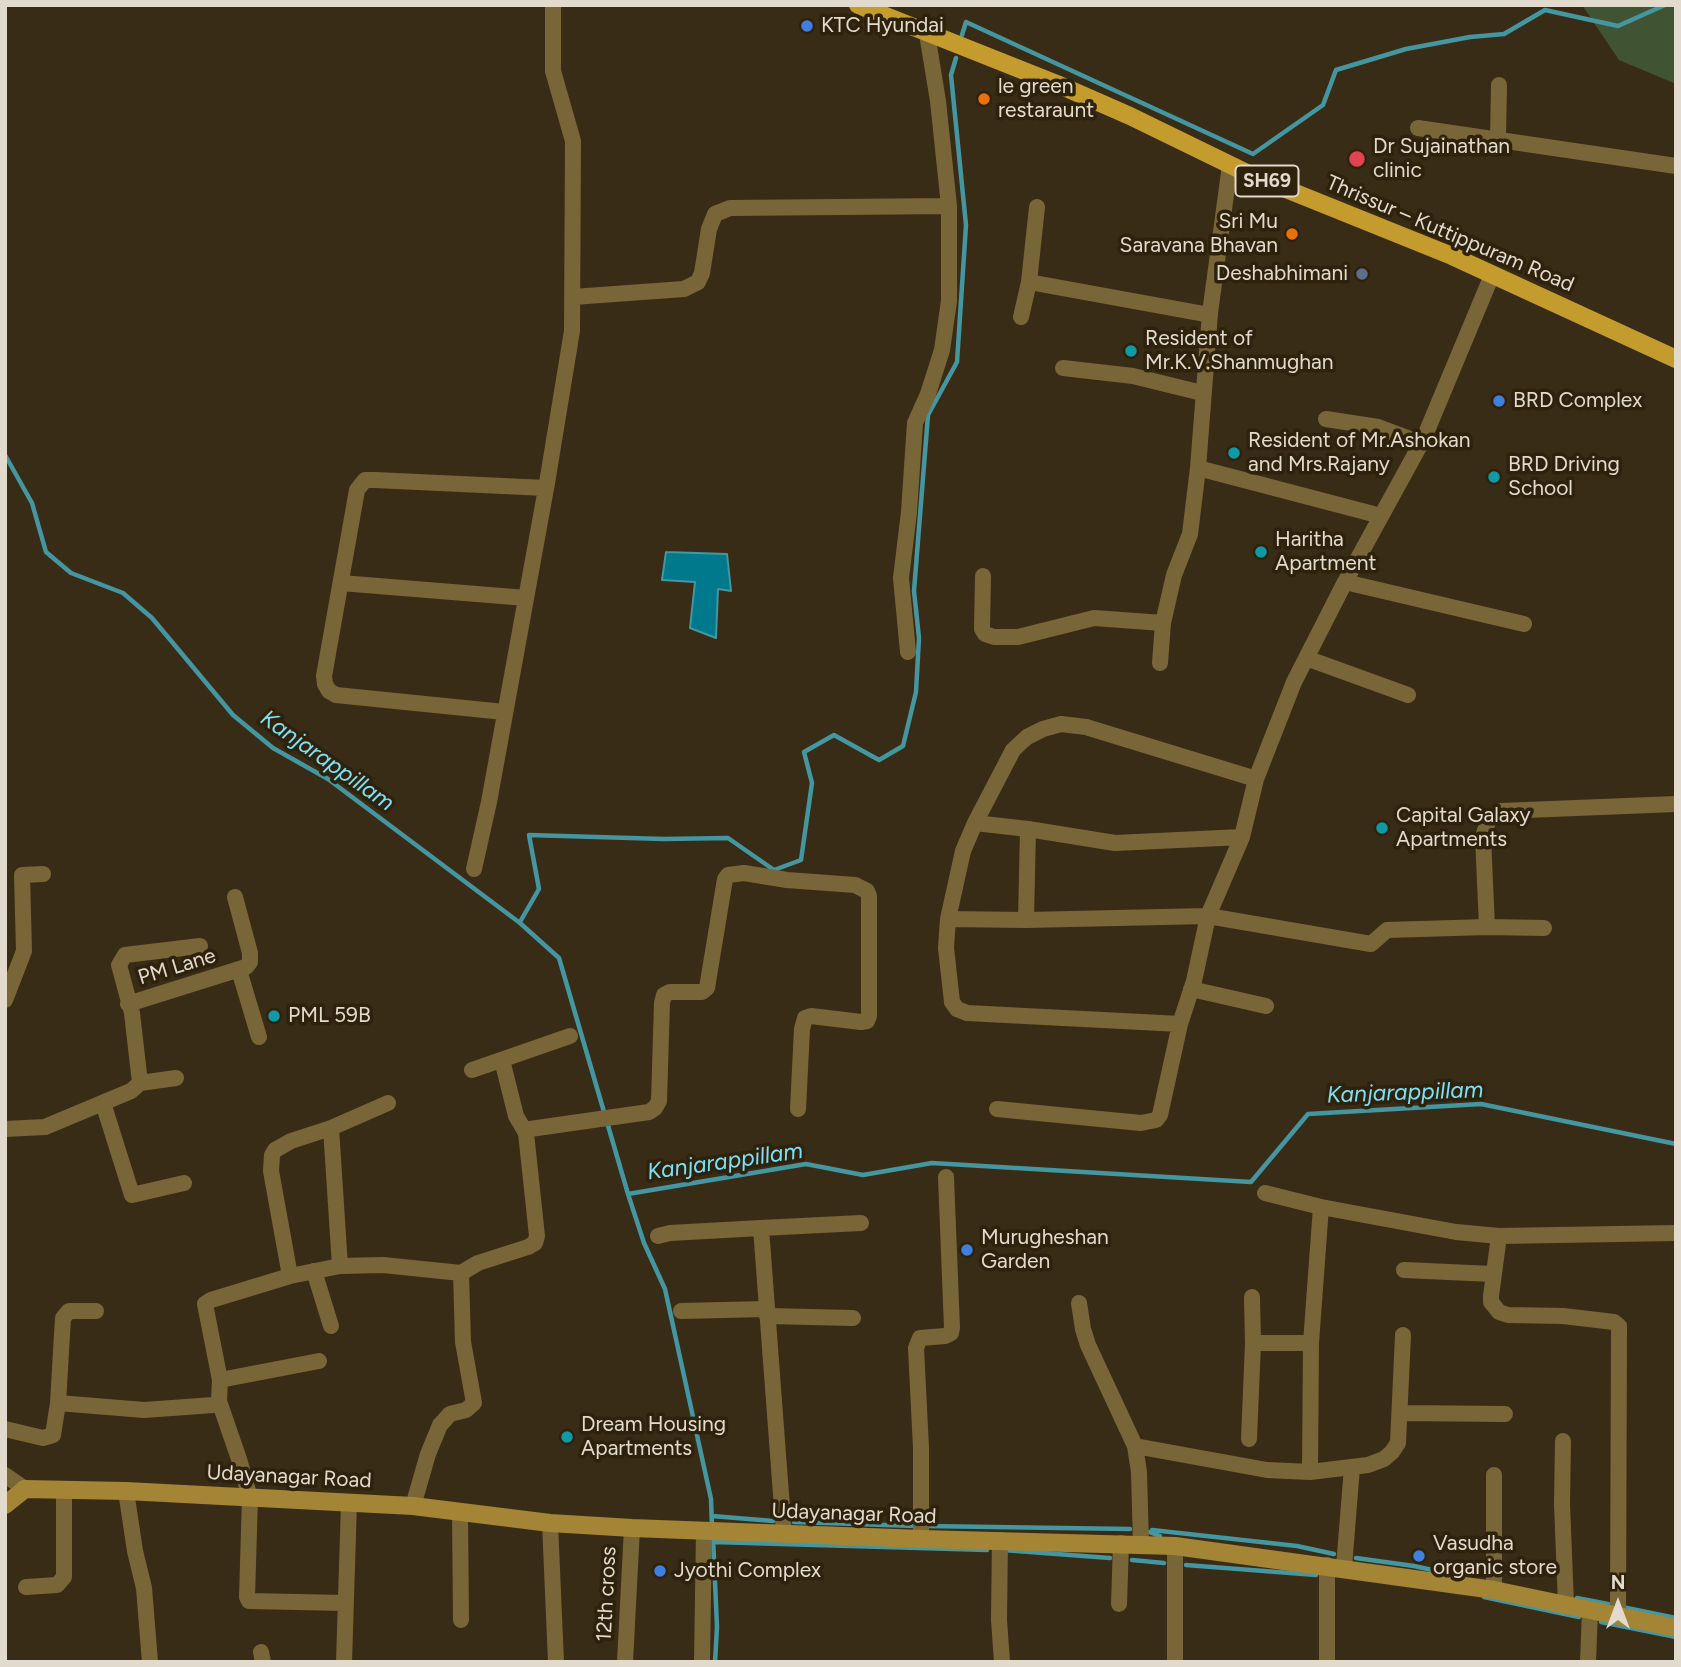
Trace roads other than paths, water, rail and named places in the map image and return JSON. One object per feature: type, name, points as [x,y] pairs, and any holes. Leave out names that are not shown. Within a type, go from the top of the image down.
[{"type":"main road","name":"Thrissur – Kuttippuram Road","points":[[858,5],[1069,89],[1230,165],[1492,275],[1676,359]]},
{"type":"street","points":[[474,869],[489,802],[572,331],[573,141],[553,71],[553,5]]},
{"type":"street","points":[[908,652],[901,578],[909,513],[915,423],[943,351],[949,301],[949,206],[938,102],[927,34]]},
{"type":"street","points":[[1498,138],[1499,85]]},
{"type":"street","points":[[1418,128],[1676,166]]},
{"type":"street","points":[[1160,663],[1163,623],[1174,575],[1190,534],[1210,315],[1230,165]]},
{"type":"street","points":[[573,297],[684,289],[698,282],[709,229],[715,214],[730,208],[949,206]]},
{"type":"street","points":[[1021,317],[1029,282],[1037,206]]},
{"type":"street","points":[[998,1109],[1141,1123],[1156,1121],[1160,1115],[1208,916],[1242,837],[1256,779],[1289,693],[1345,582],[1421,443],[1492,275]]},
{"type":"street","points":[[1029,282],[1210,315]]},
{"type":"street","points":[[1063,368],[1133,376],[1202,393]]},
{"type":"street","points":[[1326,419],[1378,427],[1421,443]]},
{"type":"street","points":[[1198,468],[1381,516]]},
{"type":"street","points":[[505,712],[336,695],[329,691],[324,676],[357,491],[365,480],[546,488]]},
{"type":"street","points":[[983,576],[982,628],[985,634],[994,637],[1018,637],[1102,618],[1163,623]]},
{"type":"street","points":[[1345,582],[1524,624]]},
{"type":"street","points":[[341,583],[526,598]]},
{"type":"street","points":[[1306,658],[1408,695]]},
{"type":"street","points":[[1180,1024],[967,1013],[957,1009],[952,1002],[947,971],[948,919],[957,873],[975,823],[1013,750],[1027,737],[1044,729],[1060,724],[1086,727],[1256,779]]},
{"type":"street","points":[[1487,928],[1483,837],[1488,821],[1501,811],[1676,804]]},
{"type":"street","points":[[975,823],[1115,843],[1242,837]]},
{"type":"street","points":[[1026,920],[1028,829]]},
{"type":"street","points":[[526,1133],[530,1129],[649,1112],[656,1108],[659,1101],[664,995],[670,992],[702,992],[707,988],[725,879],[728,875],[744,873],[787,880],[855,885],[867,891],[869,896],[869,1016],[867,1021],[861,1022],[811,1016],[806,1018],[802,1029],[798,1109]]},
{"type":"street","points":[[5,1000],[24,951],[22,875],[43,874]]},
{"type":"street","name":"PM Lane","points":[[128,1004],[246,967],[250,962],[250,953],[235,897]]},
{"type":"street","points":[[948,919],[1208,916],[1371,944],[1387,930],[1544,928]]},
{"type":"street","name":"PM Lane","points":[[140,1083],[132,1013],[120,965],[125,955],[200,946]]},
{"type":"street","name":"PM Lane","points":[[239,970],[259,1037]]},
{"type":"street","points":[[1191,989],[1266,1006]]},
{"type":"street","points":[[472,1070],[570,1037]]},
{"type":"street","points":[[345,1603],[249,1601],[247,1597],[250,1498],[219,1401],[220,1380],[205,1304],[290,1276],[340,1266],[383,1265],[461,1273],[535,1243],[537,1236],[526,1133],[516,1116],[502,1060]]},
{"type":"street","points":[[5,1129],[46,1127],[131,1091],[140,1083],[176,1078]]},
{"type":"street","points":[[290,1276],[271,1171],[272,1155],[275,1150],[291,1141],[331,1128],[388,1102]]},
{"type":"street","points":[[103,1103],[132,1195],[184,1183]]},
{"type":"street","points":[[331,1128],[340,1266]]},
{"type":"street","points":[[921,1539],[921,1448],[916,1348],[920,1338],[945,1336],[951,1333],[952,1328],[946,1177]]},
{"type":"street","points":[[1265,1193],[1321,1208],[1456,1232],[1499,1236],[1676,1233]]},
{"type":"street","points":[[1310,1472],[1311,1343],[1321,1208]]},
{"type":"street","points":[[658,1236],[681,1232],[861,1223]]},
{"type":"street","points":[[761,1228],[784,1534]]},
{"type":"street","points":[[1499,1236],[1491,1302],[1499,1312],[1508,1315],[1563,1316],[1614,1322],[1619,1326],[1618,1615]]},
{"type":"street","points":[[1404,1270],[1493,1274]]},
{"type":"street","points":[[314,1271],[331,1326]]},
{"type":"street","points":[[413,1506],[428,1454],[440,1425],[450,1414],[466,1410],[474,1403],[463,1342],[461,1273]]},
{"type":"street","points":[[1249,1440],[1252,1297]]},
{"type":"street","points":[[1079,1303],[1088,1346],[1135,1446],[1139,1472],[1141,1544]]},
{"type":"street","points":[[5,1429],[43,1437],[53,1435],[58,1403],[63,1318],[69,1311],[96,1311]]},
{"type":"street","points":[[681,1311],[767,1312],[853,1318]]},
{"type":"street","points":[[1135,1446],[1267,1470],[1310,1472],[1368,1465],[1384,1459],[1398,1443],[1403,1335]]},
{"type":"street","points":[[1253,1343],[1311,1343]]},
{"type":"street","points":[[220,1380],[319,1361]]},
{"type":"street","points":[[58,1403],[144,1410],[214,1405],[219,1401]]},
{"type":"street","points":[[1400,1413],[1505,1414]]},
{"type":"street","points":[[1563,1441],[1562,1504],[1566,1605]]},
{"type":"street","points":[[1327,1662],[1336,1566],[1352,1467]]},
{"type":"street","points":[[5,1475],[24,1489],[5,1505]]},
{"type":"street","points":[[1494,1475],[1494,1590]]},
{"type":"street","name":"Udayanagar Road","points":[[24,1489],[126,1491],[413,1506],[550,1523],[921,1539],[999,1548],[1121,1544],[1175,1546],[1336,1566],[1494,1590],[1676,1628]]},
{"type":"street","points":[[26,1587],[57,1585],[64,1577],[64,1490]]},
{"type":"street","points":[[126,1491],[144,1588],[150,1662]]},
{"type":"street","points":[[344,1662],[349,1503]]},
{"type":"street","points":[[460,1512],[461,1620]]},
{"type":"street","points":[[550,1523],[556,1662]]},
{"type":"street","name":"12th cross","points":[[625,1662],[632,1528]]},
{"type":"street","points":[[702,1662],[710,1531]]},
{"type":"street","points":[[1119,1604],[1121,1544]]},
{"type":"street","points":[[1175,1546],[1175,1662]]},
{"type":"street","points":[[999,1548],[1002,1662]]},
{"type":"street","points":[[1588,1662],[1590,1609]]},
{"type":"water","points":[[666,552],[727,554],[731,591],[718,589],[716,638],[690,628],[695,582],[662,580]]},
{"type":"waterway","points":[[962,35],[966,22],[1253,154],[1323,105],[1336,70],[1406,49],[1470,37],[1504,34],[1545,10],[1618,26],[1665,5]]},
{"type":"waterway","points":[[520,922],[539,889],[529,835],[728,838],[774,870],[801,860],[812,783],[804,752],[834,735],[879,760],[903,746],[916,692],[919,638],[914,591],[928,415],[957,362],[966,225],[951,75],[956,58]]},
{"type":"waterway","name":"Kanjarappillam","points":[[5,455],[32,503],[46,552],[71,573],[123,593],[152,618],[233,715],[273,748],[328,779],[520,923],[559,958],[628,1194],[806,1164],[863,1175],[932,1163],[1251,1182],[1308,1114],[1481,1104],[1676,1144]]},
{"type":"waterway","points":[[628,1194],[644,1243],[665,1289],[711,1499],[712,1528]]},
{"type":"waterway","points":[[712,1516],[773,1521]]},
{"type":"waterway","points":[[794,1522],[916,1526]]},
{"type":"waterway","points":[[925,1526],[1130,1529]]},
{"type":"waterway","points":[[1152,1530],[1297,1546],[1334,1554]]},
{"type":"waterway","points":[[1149,1532],[1160,1536]]},
{"type":"waterway","points":[[713,1537],[717,1627],[715,1662]]},
{"type":"waterway","points":[[713,1542],[987,1550]]},
{"type":"waterway","points":[[1003,1550],[1110,1558]]},
{"type":"waterway","points":[[1356,1558],[1414,1566],[1469,1578]]},
{"type":"waterway","points":[[1132,1560],[1164,1563]]},
{"type":"waterway","points":[[1186,1565],[1316,1575]]},
{"type":"waterway","points":[[1484,1597],[1579,1617]]},
{"type":"waterway","points":[[1577,1598],[1608,1604]]},
{"type":"waterway","points":[[1622,1607],[1676,1618]]},
{"type":"waterway","points":[[1601,1622],[1676,1637]]},
{"type":"place","name":"KTC Hyundai","points":[[807,26]]},
{"type":"place","name":"le green restaraunt","points":[[984,99]]},
{"type":"place","name":"Dr Sujainathan clinic","points":[[1357,159]]},
{"type":"place","name":"Sri Mu Saravana Bhavan","points":[[1292,234]]},
{"type":"place","name":"Deshabhimani","points":[[1362,274]]},
{"type":"place","name":"Resident of Mr.K.V.Shanmughan","points":[[1131,351]]},
{"type":"place","name":"BRD Complex","points":[[1499,401]]},
{"type":"place","name":"Resident of Mr.Ashokan and Mrs.Rajany","points":[[1234,453]]},
{"type":"place","name":"BRD Driving School","points":[[1494,477]]},
{"type":"place","name":"Haritha Apartment","points":[[1261,552]]},
{"type":"place","name":"Capital Galaxy Apartments","points":[[1382,828]]},
{"type":"place","name":"PML 59B","points":[[274,1016]]},
{"type":"place","name":"Murugheshan Garden","points":[[967,1250]]},
{"type":"place","name":"Dream Housing Apartments","points":[[567,1437]]},
{"type":"place","name":"Vasudha organic store","points":[[1419,1556]]},
{"type":"place","name":"Jyothi Complex","points":[[660,1571]]}]
